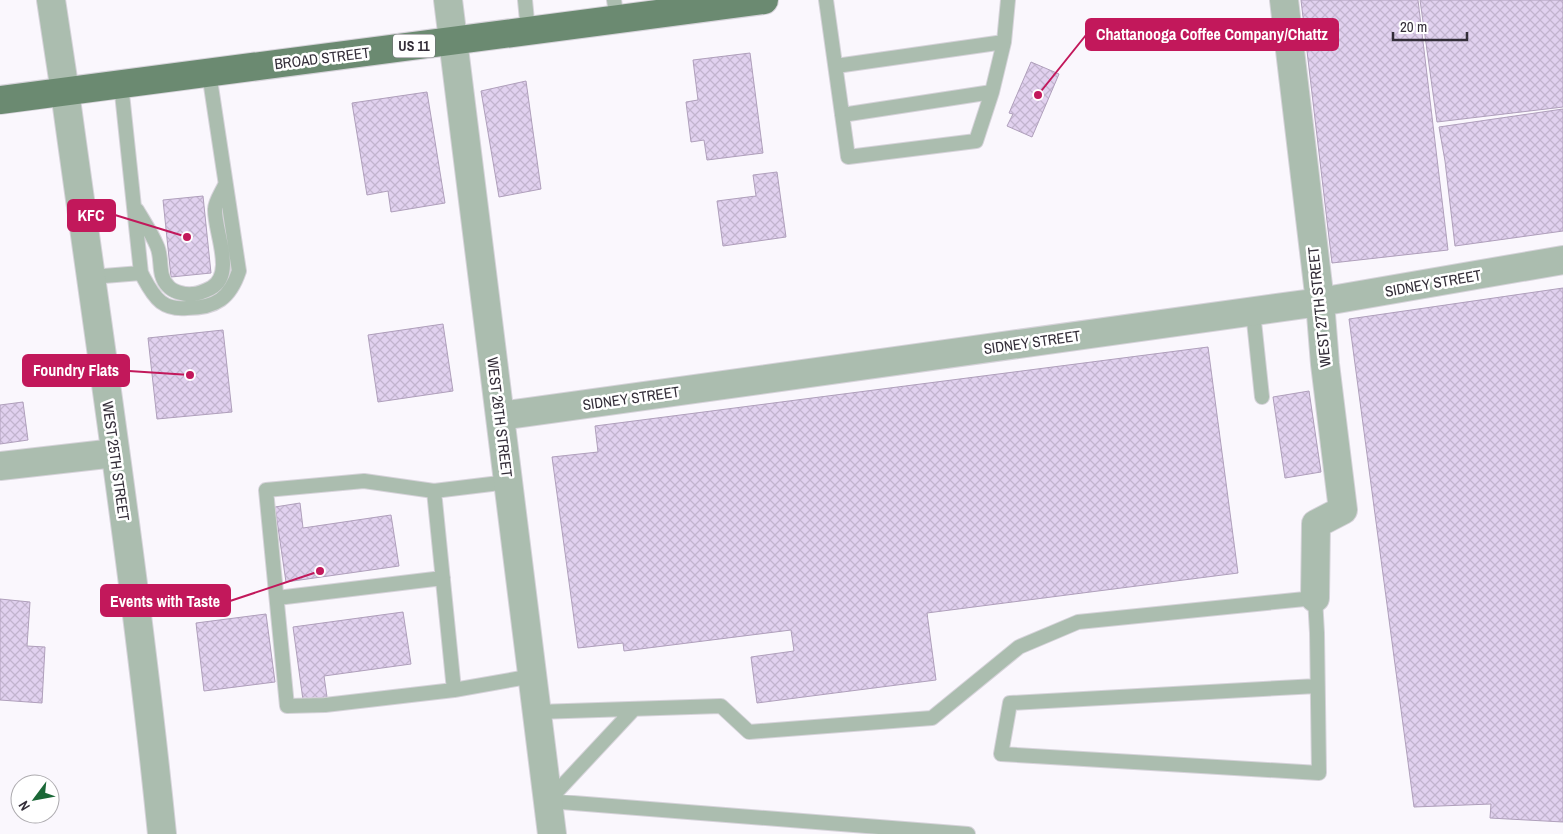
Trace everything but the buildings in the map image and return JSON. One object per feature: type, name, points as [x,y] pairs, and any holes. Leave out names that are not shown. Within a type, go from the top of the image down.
[{"type":"main road","name":"BROAD STREET","points":[[0,100],[528,31],[616,10],[764,0]]},
{"type":"street","name":"WEST 25TH STREET","points":[[51,0],[115,453],[162,834]]},
{"type":"street","name":"WEST 26TH STREET","points":[[448,0],[552,834]]},
{"type":"street","name":"WEST 27TH STREET","points":[[1284,0],[1343,510],[1316,524],[1315,598]]},
{"type":"street","name":"SIDNEY STREET","points":[[500,416],[1252,312],[1563,260]]},
{"type":"street","points":[[0,466],[115,453]]},
{"type":"lane","points":[[525,0],[528,31]]},
{"type":"lane","points":[[826,0],[848,157],[976,141],[992,92],[1004,42],[1008,0]]},
{"type":"lane","points":[[836,66],[1004,42]]},
{"type":"lane","points":[[121,84],[141,272],[160,301],[172,308],[202,307],[215,304],[226,295],[234,285],[239,271],[209,73]]},
{"type":"lane","points":[[842,115],[992,92]]},
{"type":"lane","points":[[134,205],[158,248],[162,275],[168,287],[180,293],[193,294],[204,292],[220,280],[222,274],[222,256],[215,208],[225,184]]},
{"type":"lane","points":[[91,277],[141,272]]},
{"type":"lane","points":[[1252,312],[1262,397]]},
{"type":"lane","points":[[508,482],[434,491],[364,481],[266,490],[288,706],[326,705],[454,690],[533,676]]},
{"type":"lane","points":[[434,491],[454,690]]},
{"type":"lane","points":[[277,598],[443,578]]},
{"type":"lane","points":[[537,712],[721,706],[749,732],[932,718],[1019,648],[1078,622],[1315,598],[1318,686],[1319,773],[1001,754],[1010,703],[1318,686]]},
{"type":"lane","points":[[548,801],[634,709]]},
{"type":"lane","points":[[548,801],[968,834]]},
{"type":"place","name":"Chattanooga Coffee Company/Chattz","points":[[1038,95]]},
{"type":"place","name":"KFC","points":[[187,237]]},
{"type":"place","name":"Foundry Flats","points":[[190,375]]},
{"type":"place","name":"Events with Taste","points":[[320,571]]}]
